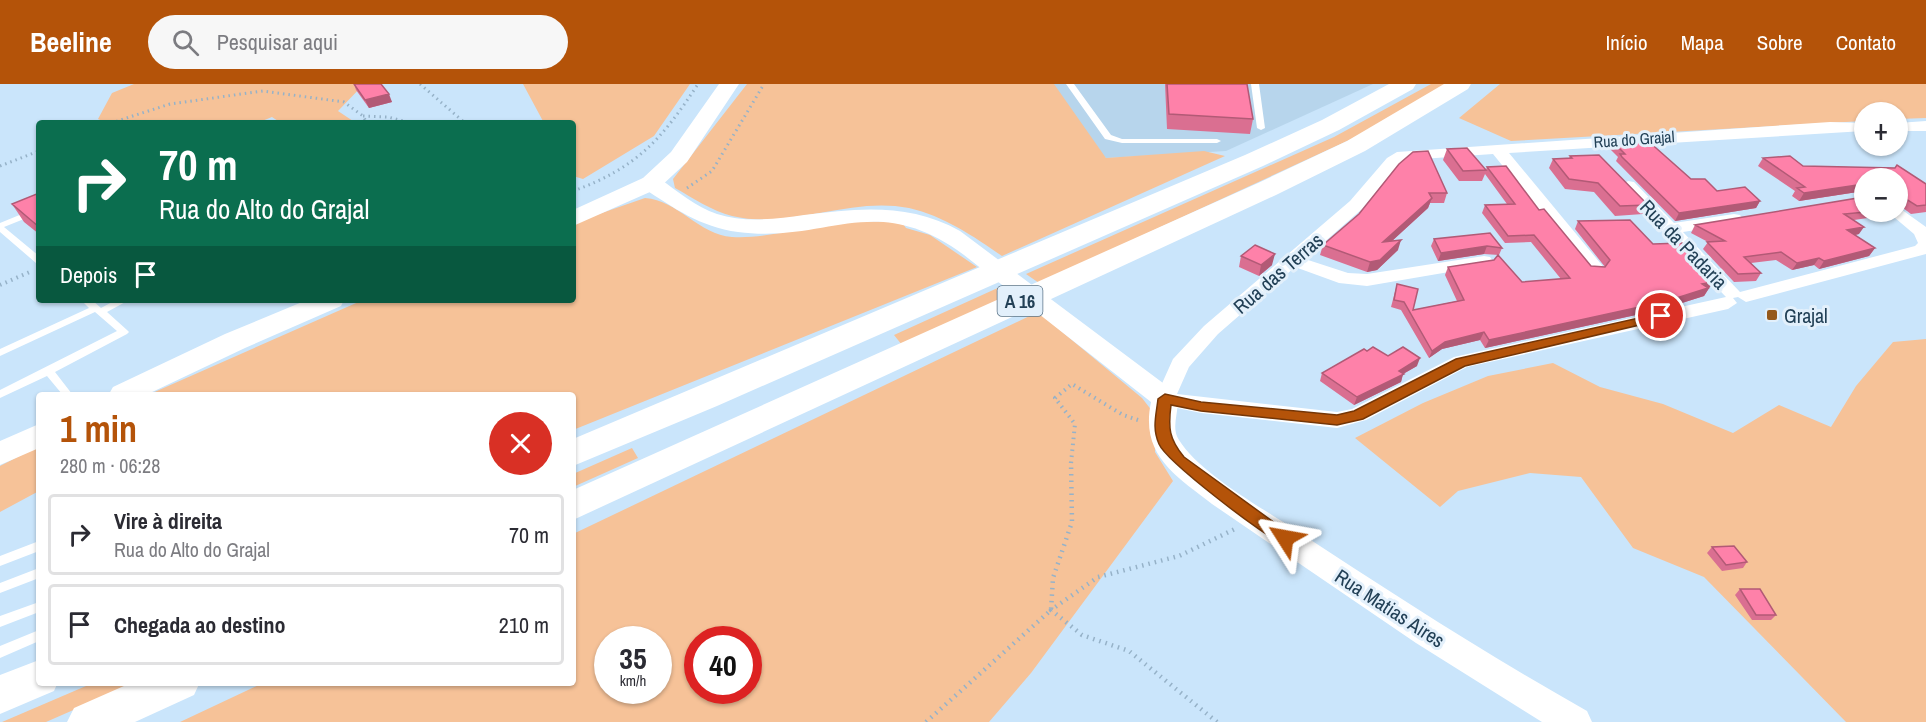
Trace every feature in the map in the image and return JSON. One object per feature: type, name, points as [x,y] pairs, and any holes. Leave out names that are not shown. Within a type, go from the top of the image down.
[{"type":"highway","name":"A 16","points":[[576,452],[1102,225],[1229,174],[1343,119],[1405,84]]},
{"type":"highway","name":"A 16","points":[[576,505],[1267,189],[1356,146],[1460,84]]},
{"type":"highway","points":[[576,442],[610,437]]},
{"type":"highway","points":[[0,695],[36,679]]},
{"type":"highway","points":[[89,722],[170,686]]},
{"type":"highway","points":[[121,722],[195,686]]},
{"type":"main road","points":[[576,218],[651,183],[679,157],[729,84]]},
{"type":"main road","points":[[128,392],[235,341],[324,303]]},
{"type":"main road","points":[[0,454],[36,436]]},
{"type":"street","points":[[1908,127],[1926,126]]},
{"type":"street","name":"Rua do Grajal","points":[[1403,155],[1854,127]]},
{"type":"street","points":[[1908,129],[1926,135]]},
{"type":"street","points":[[1586,143],[1601,159]]},
{"type":"street","points":[[1498,150],[1595,268]]},
{"type":"street","name":"Rua das Terras","points":[[1163,413],[1180,364],[1211,330],[1294,261],[1356,205],[1393,161],[1403,155]]},
{"type":"street","name":"Rua da Padaria","points":[[1616,174],[1735,298]]},
{"type":"street","points":[[651,183],[711,219],[762,227],[872,213],[891,214],[935,226],[970,249],[1068,323],[1141,383],[1163,413],[1201,406],[1337,420],[1358,415],[1461,362],[1735,298],[1921,250],[1926,243],[1922,232],[1908,221]]},
{"type":"street","points":[[1670,229],[1750,217]]},
{"type":"street","points":[[1294,261],[1346,279],[1367,280],[1484,261]]},
{"type":"street","name":"Rua Matias Aires","points":[[1163,413],[1166,445],[1179,460],[1252,517],[1521,692],[1574,722]]},
{"type":"lane","points":[[1070,84],[1108,137],[1122,141],[1217,141]]},
{"type":"lane","points":[[1255,84],[1261,128]]},
{"type":"lane","points":[[36,211],[0,227],[36,258]]},
{"type":"lane","points":[[0,394],[124,332],[90,303]]},
{"type":"lane","points":[[0,353],[116,303]]},
{"type":"lane","points":[[49,370],[66,392]]},
{"type":"lane","points":[[0,561],[36,547]]},
{"type":"lane","points":[[0,588],[36,574]]},
{"type":"lane","points":[[0,622],[36,608]]},
{"type":"lane","points":[[0,652],[36,636]]},
{"type":"path","points":[[420,84],[462,120]]},
{"type":"path","points":[[576,190],[586,187],[627,164],[662,136],[698,84]]},
{"type":"path","points":[[674,197],[712,171],[764,84]]},
{"type":"path","points":[[122,120],[170,104],[202,97],[263,91],[344,102],[365,120]]},
{"type":"path","points":[[140,115],[142,120]]},
{"type":"path","points":[[363,116],[392,120]]},
{"type":"path","points":[[0,166],[36,152]]},
{"type":"path","points":[[0,285],[36,269]]},
{"type":"path","points":[[1051,610],[1053,578],[1072,522],[1071,448],[1075,424],[1055,398],[1072,384],[1123,415],[1163,413]]},
{"type":"path","points":[[926,722],[1051,610],[1098,577],[1179,556],[1243,526],[1252,517]]},
{"type":"path","points":[[1051,610],[1082,635],[1129,651],[1217,722]]},
{"type":"shaded area","points":[[134,84],[364,84],[338,111],[352,120],[276,120],[272,117],[264,120],[98,119],[112,93]]},
{"type":"shaded area","points":[[523,84],[690,84],[654,136],[583,179],[576,177],[576,120],[542,120]]},
{"type":"shaded area","points":[[747,84],[1054,84],[1106,158],[1204,151],[1225,156],[1002,256],[946,221],[909,208],[887,205],[865,206],[776,219],[732,216],[710,208],[675,188],[673,179]]},
{"type":"shaded area","points":[[1032,84],[1373,84],[1226,151],[1106,158]]},
{"type":"shaded area","points":[[1431,84],[1447,84],[1358,136],[1039,283],[1026,274],[1334,137]]},
{"type":"shaded area","points":[[1500,84],[1926,84],[1926,118],[1908,119],[1908,102],[1854,102],[1854,122],[1511,141],[1459,118]]},
{"type":"shaded area","points":[[645,198],[668,205],[720,235],[732,237],[773,234],[841,222],[901,221],[906,228],[930,235],[977,267],[576,429],[576,392],[155,392],[356,303],[576,303],[576,222]]},
{"type":"shaded area","points":[[1002,286],[1013,294],[902,345],[894,335]]},
{"type":"shaded area","points":[[1038,312],[1142,398],[1156,416],[1155,452],[1173,481],[1031,673],[989,722],[180,722],[257,686],[576,686],[576,533]]},
{"type":"shaded area","points":[[1926,339],[1926,722],[1846,722],[1704,577],[1633,548],[1581,477],[1530,473],[1458,491],[1440,507],[1355,438],[1423,403],[1488,376],[1553,363],[1600,387],[1663,404],[1733,433],[1779,405],[1831,427],[1856,386],[1893,342]]},
{"type":"shaded area","points":[[36,448],[36,493],[0,512],[0,466]]},
{"type":"shaded area","points":[[632,448],[638,458],[576,486],[576,473]]},
{"type":"shaded area","points":[[86,686],[128,686],[46,722],[2,722]]},
{"type":"building","points":[[354,84],[381,84],[389,94],[365,100]]},
{"type":"building","points":[[1167,84],[1247,84],[1253,119],[1169,114]]},
{"type":"building","points":[[1647,140],[1691,179],[1705,179],[1717,191],[1745,187],[1760,201],[1679,213],[1622,157],[1620,154],[1625,154],[1613,142]]},
{"type":"building","points":[[1467,148],[1486,170],[1463,171],[1447,149]]},
{"type":"building","points":[[1428,151],[1447,193],[1429,193],[1432,198],[1383,242],[1401,240],[1380,260],[1370,262],[1323,245],[1359,214],[1399,164],[1413,152]]},
{"type":"building","points":[[1599,155],[1648,205],[1620,206],[1598,183],[1569,179],[1553,159]]},
{"type":"building","points":[[1790,156],[1803,166],[1895,168],[1854,168],[1854,186],[1804,193],[1797,188],[1805,187],[1763,158]]},
{"type":"building","points":[[1506,166],[1539,210],[1544,209],[1591,266],[1605,267],[1610,260],[1578,221],[1630,220],[1653,244],[1682,243],[1715,276],[1706,277],[1713,282],[1702,284],[1708,288],[1667,301],[1489,340],[1484,332],[1445,342],[1432,351],[1404,302],[1394,300],[1397,284],[1418,289],[1413,310],[1464,300],[1448,267],[1494,260],[1498,255],[1522,282],[1570,278],[1534,235],[1508,236],[1485,205],[1515,204],[1487,167]]},
{"type":"building","points":[[1908,172],[1926,184],[1926,205],[1917,206],[1908,200]]},
{"type":"building","points":[[36,194],[36,224],[12,204]]},
{"type":"building","points":[[1854,199],[1854,213],[1844,214],[1864,227],[1847,230],[1875,248],[1824,261],[1819,258],[1797,263],[1781,252],[1744,257],[1761,273],[1738,274],[1707,242],[1725,241],[1695,225]]},
{"type":"building","points":[[1490,233],[1502,248],[1487,246],[1441,253],[1434,239]]},
{"type":"building","points":[[1255,245],[1275,254],[1261,265],[1241,256]]},
{"type":"building","points":[[1373,347],[1388,356],[1403,347],[1420,358],[1399,371],[1404,374],[1357,397],[1322,373],[1364,349],[1367,351]]},
{"type":"building","points":[[1734,546],[1747,562],[1726,565],[1712,547]]},
{"type":"building","points":[[1740,589],[1760,589],[1776,615],[1756,615]]},
{"type":"place","name":"Grajal","points":[[1772,315]]},
{"type":"route","points":[[1285,538],[1252,517],[1179,460],[1166,445],[1161,428],[1165,399],[1201,406],[1337,420],[1358,415],[1445,368],[1461,362],[1661,316]]}]
